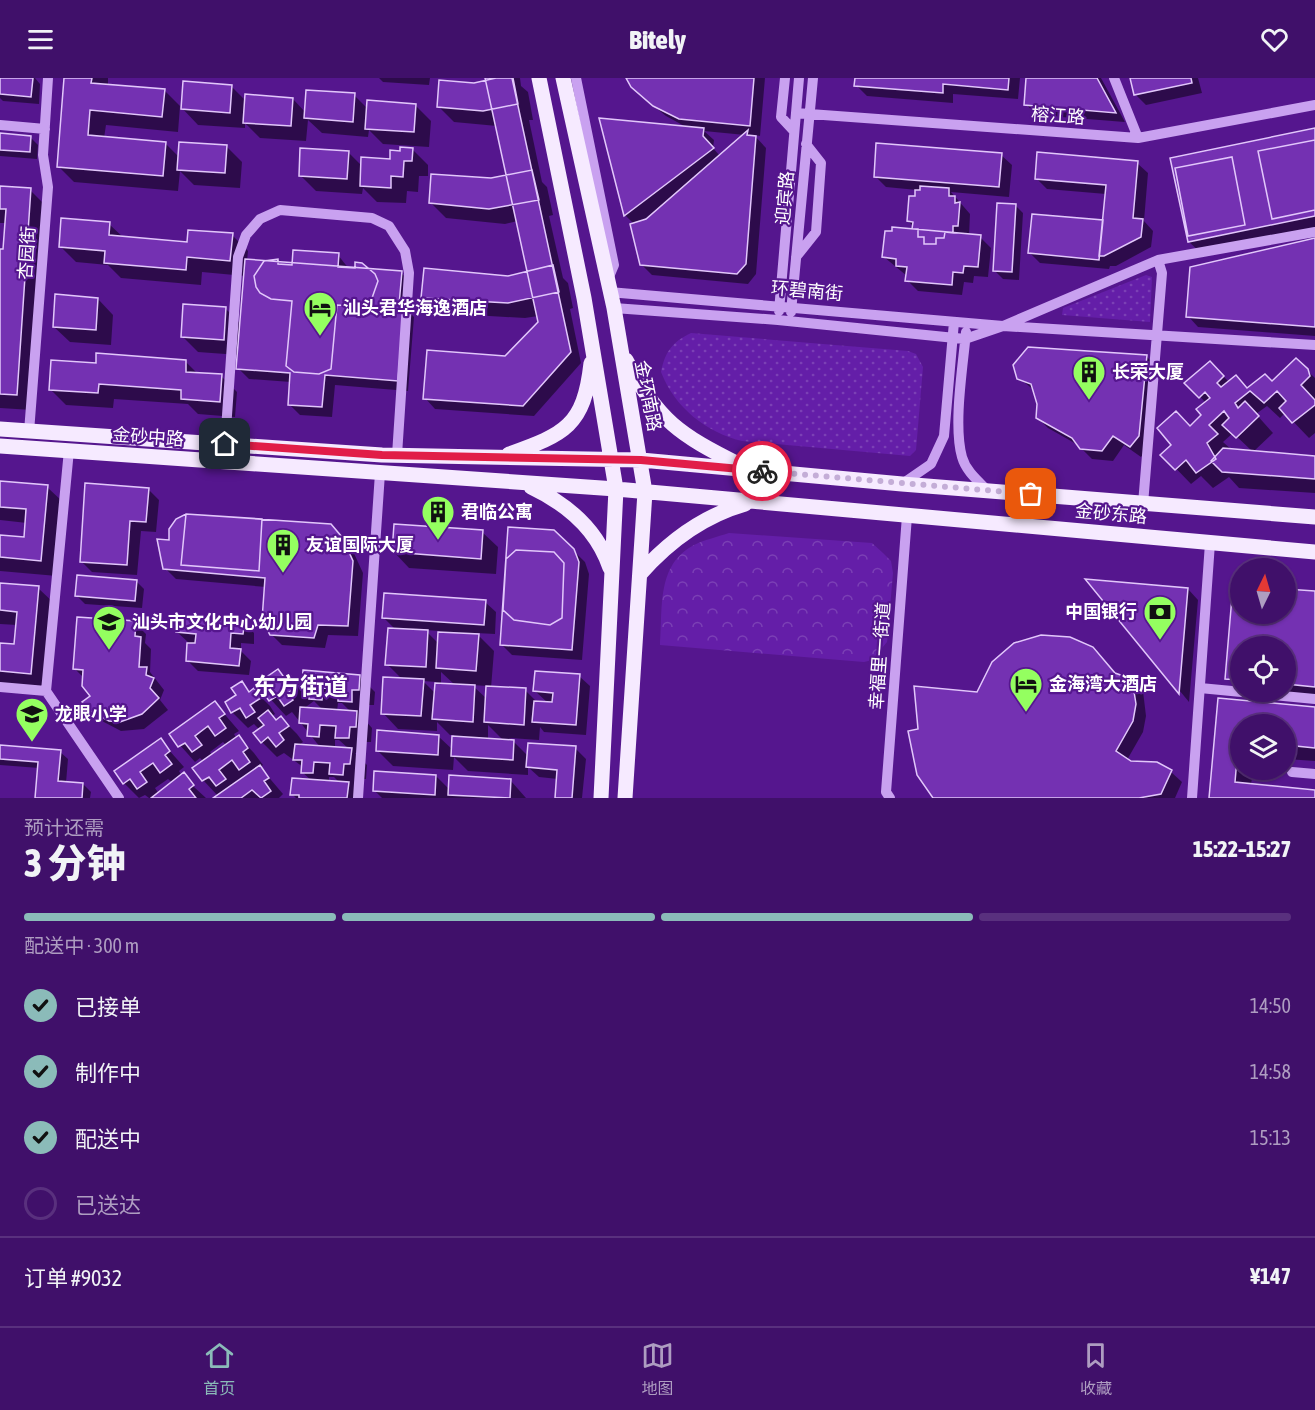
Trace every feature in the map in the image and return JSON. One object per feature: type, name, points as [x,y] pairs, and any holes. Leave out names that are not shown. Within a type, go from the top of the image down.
[{"type":"main road","points":[[539,78],[592,345],[613,459],[616,489],[601,798]]},
{"type":"main road","name":"金环南路","points":[[563,78],[614,308],[645,492],[625,798]]},
{"type":"main road","points":[[498,457],[547,441],[573,421],[583,407],[592,345]]},
{"type":"main road","points":[[619,345],[635,377],[676,430],[748,469]]},
{"type":"main road","name":"金砂中路","points":[[0,429],[397,455],[641,460]]},
{"type":"main road","name":"金砂中路","points":[[0,446],[616,489]]},
{"type":"main road","name":"金砂东路","points":[[641,460],[902,484],[1315,517]]},
{"type":"main road","points":[[523,483],[551,497],[585,525],[605,554],[611,573]]},
{"type":"main road","name":"金砂东路","points":[[616,489],[1315,552]]},
{"type":"main road","points":[[640,574],[659,552],[682,534],[725,510],[754,502]]},
{"type":"street","name":"杏园街","points":[[29,432],[48,187],[43,155],[48,78]]},
{"type":"street","points":[[576,78],[614,265],[608,287]]},
{"type":"street","points":[[784,78],[781,117],[794,131]]},
{"type":"street","name":"迎宾路","points":[[778,320],[799,78]]},
{"type":"street","points":[[813,82],[822,78]]},
{"type":"street","points":[[1114,78],[1138,138]]},
{"type":"street","name":"迎宾路","points":[[790,321],[813,82]]},
{"type":"street","name":"榕江路","points":[[796,112],[1138,138],[1315,105]]},
{"type":"street","points":[[0,125],[45,129]]},
{"type":"street","points":[[796,257],[816,232],[820,163],[806,144]]},
{"type":"street","points":[[225,444],[238,257],[246,235],[260,219],[280,210],[372,218],[389,226],[405,251],[409,273],[397,455]]},
{"type":"street","points":[[1003,326],[1158,260],[1315,232]]},
{"type":"street","points":[[1143,504],[1162,273],[1158,260]]},
{"type":"street","name":"环碧南街","points":[[608,287],[966,323],[1315,345]]},
{"type":"street","name":"环碧南街","points":[[614,308],[790,321],[965,339],[1003,326]]},
{"type":"street","points":[[902,484],[931,464],[944,436],[954,321]]},
{"type":"street","points":[[966,323],[958,435],[962,457],[968,470],[987,490]]},
{"type":"street","points":[[69,450],[46,691],[119,798]]},
{"type":"street","points":[[358,798],[380,473]]},
{"type":"street","name":"幸福里一街道","points":[[890,798],[886,792],[908,516]]},
{"type":"street","points":[[1192,798],[1209,543]]},
{"type":"street","points":[[0,687],[46,691]]},
{"type":"street","points":[[1200,688],[1315,699]]},
{"type":"street","points":[[1296,772],[1315,774]]},
{"type":"green space","points":[[1146,275],[1152,277],[1150,322],[1062,315],[1063,308]]},
{"type":"green space","points":[[691,333],[908,351],[916,354],[923,367],[916,450],[910,456],[742,441],[704,425],[674,397],[661,372],[670,348]]},
{"type":"green space","points":[[729,533],[872,543],[891,561],[893,573],[887,642],[872,660],[864,662],[660,645],[664,589],[673,564],[694,545]]},
{"type":"building","points":[[0,78],[33,78],[31,97],[0,94]]},
{"type":"building","points":[[64,78],[92,78],[91,83],[165,89],[162,117],[90,110],[88,135],[166,142],[163,176],[57,167]]},
{"type":"building","points":[[485,78],[512,78],[571,352],[523,406],[423,399],[427,350],[505,356],[538,322]]},
{"type":"building","points":[[496,78],[513,78],[518,104],[483,111],[437,107],[439,80],[474,83]]},
{"type":"building","points":[[626,78],[754,78],[750,126],[679,119],[653,106],[631,87]]},
{"type":"building","points":[[855,78],[1009,78],[1008,90],[943,84],[943,93],[854,86]]},
{"type":"building","points":[[1026,78],[1097,78],[1116,113],[1024,105]]},
{"type":"building","points":[[1130,78],[1191,78],[1192,83],[1134,95]]},
{"type":"building","points":[[183,81],[232,85],[230,113],[181,109]]},
{"type":"building","points":[[306,90],[355,93],[353,122],[304,118]]},
{"type":"building","points":[[245,94],[293,98],[291,126],[243,123]]},
{"type":"building","points":[[367,100],[416,104],[414,132],[365,129]]},
{"type":"building","points":[[599,118],[704,128],[703,136],[714,148],[624,216]]},
{"type":"building","points":[[1315,128],[1315,216],[1188,242],[1170,158]]},
{"type":"building","points":[[748,130],[747,135],[756,136],[746,264],[737,274],[640,265],[630,224],[646,219]]},
{"type":"building","points":[[0,133],[31,136],[30,152],[0,150]]},
{"type":"building","points":[[1315,140],[1315,210],[1272,219],[1258,151]]},
{"type":"building","points":[[179,142],[227,145],[225,173],[177,170]]},
{"type":"building","points":[[876,143],[1002,153],[999,187],[874,177]]},
{"type":"building","points":[[400,147],[413,148],[412,161],[404,161],[403,177],[391,176],[391,188],[360,186],[361,157],[390,159],[390,150],[400,151]]},
{"type":"building","points":[[300,148],[349,151],[347,179],[299,176]]},
{"type":"building","points":[[1037,152],[1138,161],[1133,218],[1143,219],[1141,237],[1104,256],[1099,256],[1106,185],[1035,179]]},
{"type":"building","points":[[1232,157],[1245,225],[1188,236],[1175,168]]},
{"type":"building","points":[[532,170],[539,200],[489,209],[429,203],[431,174],[491,178]]},
{"type":"building","points":[[0,186],[31,188],[17,395],[0,394],[0,249],[3,249],[6,209],[0,209]]},
{"type":"building","points":[[920,186],[949,188],[949,196],[955,196],[955,203],[960,202],[958,226],[953,226],[953,233],[945,232],[944,238],[936,238],[936,244],[924,244],[924,237],[918,237],[918,229],[912,229],[913,222],[907,221],[909,196],[915,196],[915,190],[920,190]]},
{"type":"building","points":[[997,203],[1016,204],[1012,272],[993,271]]},
{"type":"building","points":[[1032,214],[1103,220],[1099,260],[1028,253]]},
{"type":"building","points":[[61,218],[110,222],[109,235],[187,242],[188,230],[233,233],[230,261],[187,257],[186,270],[104,263],[105,251],[59,247]]},
{"type":"building","points":[[892,227],[981,235],[978,267],[964,266],[963,273],[953,272],[952,285],[905,281],[907,267],[896,266],[896,259],[882,257],[885,231],[892,231]]},
{"type":"building","points":[[1315,238],[1315,327],[1186,317],[1190,267]]},
{"type":"building","name":"汕头君华海逸酒店","points":[[293,250],[339,253],[338,267],[355,268],[355,262],[362,263],[375,274],[378,281],[372,298],[363,304],[337,305],[331,369],[319,374],[294,372],[286,366],[292,301],[271,299],[260,293],[256,287],[254,276],[264,261],[278,259],[278,264],[292,265]]},
{"type":"building","name":"汕头君华海逸酒店","points":[[245,259],[402,271],[399,305],[404,305],[398,381],[325,375],[322,407],[288,405],[290,373],[236,369]]},
{"type":"building","points":[[553,265],[559,292],[508,303],[421,298],[424,268],[508,276]]},
{"type":"building","points":[[55,294],[98,298],[96,330],[53,327]]},
{"type":"building","points":[[183,304],[226,307],[224,340],[181,337]]},
{"type":"building","name":"长荣大厦","points":[[1028,347],[1147,355],[1139,436],[1130,447],[1113,436],[1102,451],[1080,449],[1072,438],[1036,418],[1037,404],[1031,384],[1017,379],[1013,365]]},
{"type":"building","points":[[96,353],[186,360],[186,372],[222,374],[220,402],[181,399],[181,390],[99,384],[98,393],[49,390],[51,360],[96,363]]},
{"type":"building","points":[[1296,358],[1308,369],[1310,376],[1301,385],[1315,400],[1315,405],[1292,423],[1279,408],[1286,401],[1277,391],[1264,403],[1250,391],[1235,403],[1238,408],[1245,401],[1259,416],[1236,438],[1222,425],[1229,418],[1224,411],[1209,425],[1218,434],[1207,443],[1216,459],[1196,473],[1186,460],[1175,470],[1160,455],[1171,445],[1157,428],[1176,411],[1190,426],[1201,415],[1196,409],[1210,398],[1205,392],[1199,398],[1184,383],[1210,361],[1224,376],[1217,383],[1221,387],[1236,375],[1247,388],[1265,374],[1272,381]]},
{"type":"building","points":[[1223,448],[1315,456],[1315,479],[1222,472],[1211,461]]},
{"type":"building","points":[[0,481],[48,485],[41,561],[0,557],[0,535],[24,537],[26,509],[0,507]]},
{"type":"building","points":[[85,483],[149,488],[146,522],[130,521],[127,565],[80,562]]},
{"type":"building","name":"友谊国际大厦","points":[[186,514],[331,524],[342,537],[353,561],[348,626],[318,625],[314,638],[270,635],[262,620],[265,578],[163,569],[157,539],[169,540],[169,529],[176,519]]},
{"type":"building","name":"友谊国际大厦","points":[[186,514],[262,519],[259,571],[181,565]]},
{"type":"building","name":"君临公寓","points":[[394,524],[483,530],[481,559],[392,552]]},
{"type":"building","points":[[508,527],[554,530],[574,549],[579,562],[572,650],[500,645]]},
{"type":"building","points":[[516,550],[554,552],[564,563],[562,618],[550,625],[514,620],[503,610],[506,559]]},
{"type":"building","points":[[77,575],[137,580],[135,601],[75,596]]},
{"type":"building","name":"中国银行","points":[[1085,579],[1188,588],[1179,694]]},
{"type":"building","points":[[0,583],[39,586],[31,674],[0,671],[0,643],[14,644],[17,612],[0,610]]},
{"type":"building","points":[[1296,590],[1315,591],[1315,687],[1296,685],[1296,636],[1230,636],[1230,679],[1225,679],[1230,620],[1230,624],[1296,624]]},
{"type":"building","points":[[384,593],[486,600],[484,625],[382,618]]},
{"type":"building","points":[[177,615],[245,621],[243,634],[231,633],[230,648],[241,649],[239,666],[186,661],[187,643],[195,643],[196,634],[176,632]]},
{"type":"building","points":[[77,617],[136,621],[135,636],[141,637],[139,667],[147,667],[146,675],[154,678],[150,688],[159,698],[142,714],[120,722],[109,721],[88,710],[82,702],[90,696],[82,686],[83,670],[73,669]]},
{"type":"building","points":[[388,628],[428,630],[426,667],[385,665]]},
{"type":"building","points":[[438,632],[479,634],[476,671],[436,668]]},
{"type":"building","name":"金海湾大酒店","points":[[1041,635],[1070,637],[1093,647],[1115,673],[1132,679],[1136,704],[1133,721],[1116,751],[1131,761],[1157,762],[1172,770],[1161,794],[1139,798],[933,798],[917,775],[908,731],[918,729],[914,686],[977,692],[992,662],[1014,643]]},
{"type":"building","points":[[278,669],[286,680],[291,676],[298,686],[288,693],[293,700],[284,706],[277,696],[269,701],[262,691],[273,684],[268,676]]},
{"type":"building","points":[[303,670],[360,675],[359,690],[352,690],[352,702],[338,701],[338,689],[323,688],[322,700],[309,699],[310,687],[302,686]]},
{"type":"building","points":[[535,671],[580,674],[576,725],[532,722],[534,701],[552,702],[553,693],[533,691]]},
{"type":"building","points":[[383,677],[424,679],[421,716],[381,714]]},
{"type":"building","points":[[242,681],[249,692],[254,688],[261,698],[250,705],[255,712],[246,718],[240,708],[231,713],[225,702],[236,695],[231,688]]},
{"type":"building","points":[[435,683],[475,685],[473,722],[432,719]]},
{"type":"building","points":[[486,686],[526,688],[524,725],[484,722]]},
{"type":"building","points":[[1218,698],[1230,699],[1230,702],[1261,702],[1315,707],[1315,748],[1296,746],[1296,714],[1230,714],[1230,780],[1315,790],[1315,798],[1209,798]]},
{"type":"building","points":[[215,701],[225,714],[219,718],[226,728],[215,736],[208,726],[195,736],[202,745],[192,752],[185,743],[178,747],[169,734]]},
{"type":"building","points":[[300,707],[357,711],[356,727],[350,727],[349,738],[335,738],[336,726],[320,725],[319,737],[307,736],[308,724],[299,723]]},
{"type":"building","points":[[268,710],[276,720],[281,716],[289,726],[279,733],[284,740],[276,747],[268,737],[261,743],[253,733],[264,725],[258,718]]},
{"type":"building","points":[[377,730],[439,735],[438,755],[376,751]]},
{"type":"building","points":[[239,735],[248,748],[243,752],[250,762],[239,770],[232,760],[219,770],[226,779],[216,786],[209,777],[202,781],[192,768]]},
{"type":"building","points":[[452,736],[514,740],[513,760],[451,756]]},
{"type":"building","points":[[161,738],[170,751],[165,755],[172,764],[160,773],[153,763],[140,772],[147,782],[137,789],[130,779],[123,784],[114,771]]},
{"type":"building","points":[[528,743],[576,746],[572,798],[555,798],[557,770],[526,767]]},
{"type":"building","points":[[295,744],[352,748],[350,764],[344,764],[343,775],[329,774],[330,763],[314,762],[313,773],[301,773],[302,760],[293,760]]},
{"type":"building","points":[[0,745],[61,750],[58,781],[83,783],[82,798],[35,798],[38,762],[0,759]]},
{"type":"building","points":[[260,765],[269,778],[264,781],[271,791],[261,798],[252,790],[241,798],[213,798]]},
{"type":"building","points":[[374,771],[436,775],[435,795],[373,791]]},
{"type":"building","points":[[184,772],[194,785],[189,789],[196,798],[151,798]]},
{"type":"building","points":[[449,775],[511,779],[510,798],[448,795]]},
{"type":"building","points":[[292,778],[349,782],[347,798],[299,798],[299,795],[290,795]]},
{"type":"way so far","points":[[762,471],[1031,494]]},
{"type":"place","name":"汕头君华海逸酒店","points":[[320,337]]},
{"type":"place","name":"长荣大厦","points":[[1089,401]]},
{"type":"place","name":"君临公寓","points":[[438,541]]},
{"type":"place","name":"友谊国际大厦","points":[[283,574]]},
{"type":"place","name":"中国银行","points":[[1160,641]]},
{"type":"place","name":"汕头市文化中心幼儿园","points":[[109,651]]},
{"type":"place","name":"金海湾大酒店","points":[[1026,713]]},
{"type":"place","name":"龙眼小学","points":[[32,743]]},
{"type":"district","name":"东方街道","points":[[300,687]]},
{"type":"route","points":[[225,444],[382,455],[641,460],[762,471]]}]
